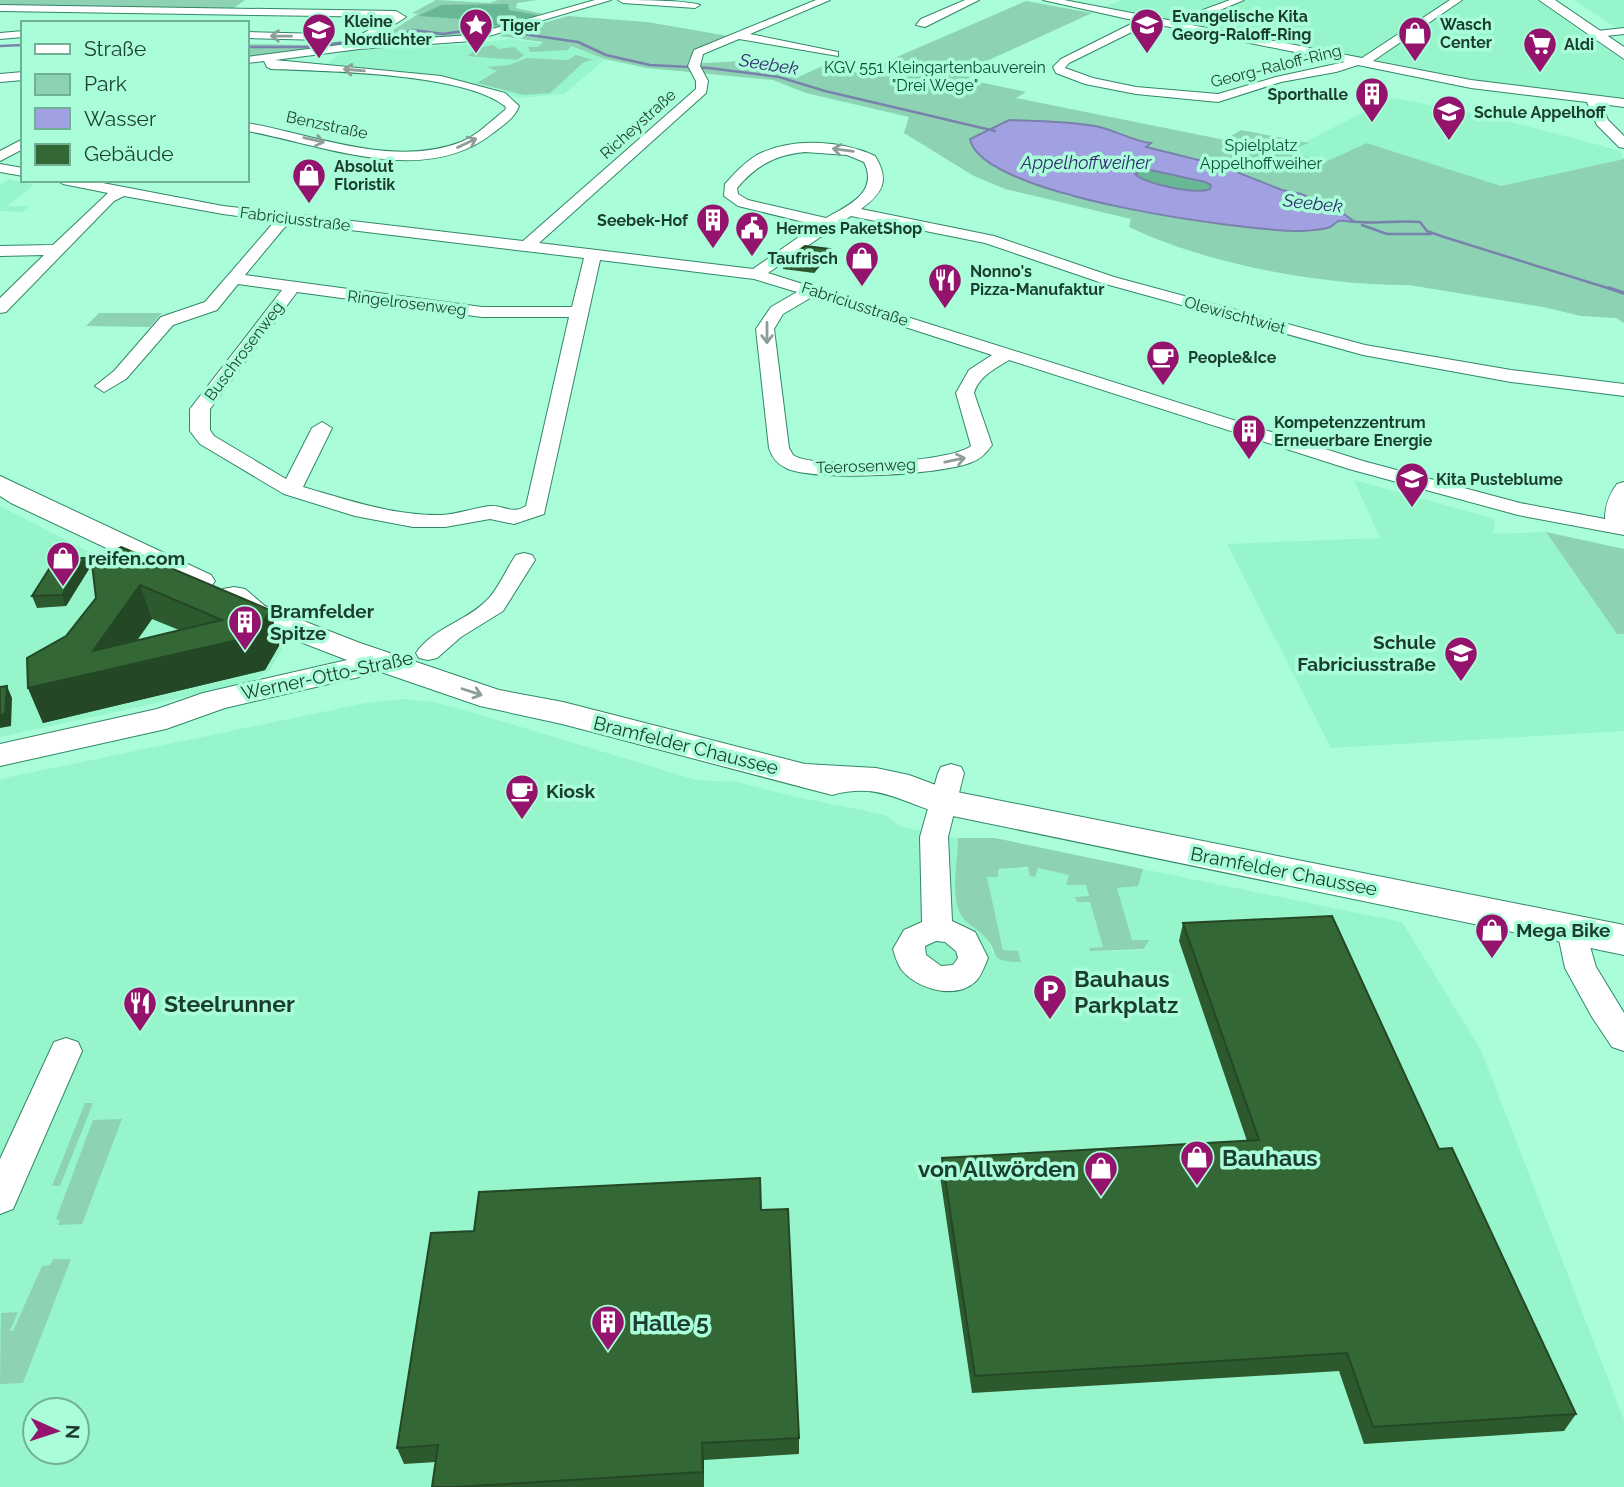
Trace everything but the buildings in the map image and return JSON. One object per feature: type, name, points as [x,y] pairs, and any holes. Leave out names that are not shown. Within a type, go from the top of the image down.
[{"type":"main road","points":[[1546,0],[1616,35]]},
{"type":"main road","points":[[1561,0],[1616,35],[1624,54]]},
{"type":"main road","name":"Bramfelder Chaussee","points":[[0,484],[167,567],[231,594],[273,601],[492,699],[563,713],[727,757],[809,775],[869,796],[902,803],[947,788],[1624,940]]},
{"type":"main road","name":"Bramfelder Chaussee","points":[[231,594],[254,613],[298,630],[406,662]]},
{"type":"main road","points":[[263,690],[292,668],[302,643],[298,630]]},
{"type":"main road","name":"Werner-Otto-Straße","points":[[166,719],[215,700],[406,662]]},
{"type":"main road","name":"Werner-Otto-Straße","points":[[0,755],[166,719],[214,715],[368,685],[406,662]]},
{"type":"street","points":[[248,35],[361,41],[453,41],[490,35],[606,0]]},
{"type":"street","points":[[623,0],[695,5]]},
{"type":"street","name":"Richeystraße","points":[[527,246],[696,96],[703,85],[695,56],[703,48],[824,0]]},
{"type":"street","points":[[921,25],[974,0]]},
{"type":"street","points":[[1048,0],[1513,93],[1624,105]]},
{"type":"street","points":[[1176,24],[1239,0]]},
{"type":"street","points":[[1361,62],[1457,0]]},
{"type":"street","points":[[0,8],[396,14],[401,18],[361,41],[248,60]]},
{"type":"street","name":"Georg-Raloff-Ring","points":[[1150,19],[1065,61],[1059,68],[1074,77],[1172,96],[1208,99],[1230,97],[1272,81],[1326,73],[1361,62]]},
{"type":"street","points":[[0,36],[21,34]]},
{"type":"street","points":[[736,35],[835,54]]},
{"type":"street","name":"Benzstraße","points":[[248,127],[359,151],[401,155],[440,152],[464,145],[511,112],[513,103],[497,93],[467,85],[397,74],[271,65],[268,57]]},
{"type":"street","points":[[0,78],[21,76]]},
{"type":"street","points":[[1595,103],[1602,122],[1624,144]]},
{"type":"street","points":[[0,156],[21,144]]},
{"type":"street","points":[[756,274],[829,223],[852,212],[872,192],[877,177],[876,168],[870,159],[849,150],[789,149],[760,159],[730,187],[731,196],[743,204],[829,223]]},
{"type":"street","points":[[0,168],[21,172]]},
{"type":"street","name":"Fabriciusstraße","points":[[72,182],[215,209],[756,274],[1427,485],[1518,509],[1620,528]]},
{"type":"street","points":[[0,308],[109,198],[120,192]]},
{"type":"street","name":"Olewischtwiet","points":[[852,212],[989,239],[1108,280],[1363,350],[1511,376],[1624,390]]},
{"type":"street","points":[[104,386],[120,375],[167,321],[205,309],[235,279],[279,225],[289,218]]},
{"type":"street","points":[[0,251],[12,238]]},
{"type":"street","points":[[0,251],[58,250]]},
{"type":"street","name":"Buschrosenweg","points":[[292,288],[200,409],[200,431],[207,440],[291,490],[363,511],[413,521],[445,521],[493,512],[541,487],[590,261],[597,254]]},
{"type":"street","name":"Ringelrosenweg","points":[[235,279],[482,312],[579,312]]},
{"type":"street","name":"Teerosenweg","points":[[813,290],[776,311],[766,323],[765,329],[779,449],[785,459],[799,466],[822,469],[947,463],[970,456],[982,445],[965,393],[966,385],[970,378],[1008,353]]},
{"type":"street","points":[[291,490],[322,428]]},
{"type":"street","points":[[1620,528],[1616,504],[1624,488]]},
{"type":"street","points":[[406,662],[495,606],[524,561]]},
{"type":"street","points":[[937,930],[933,886],[934,837],[947,788]]},
{"type":"street","points":[[1572,930],[1581,968],[1624,1038]]},
{"type":"street","points":[[0,1198],[66,1051]]},
{"type":"shaded area","points":[[1122,0],[1536,0],[1624,61],[1624,99],[1578,97],[1487,82],[1103,7]]},
{"type":"shaded area","points":[[1574,0],[1624,0],[1624,28],[1615,27]]},
{"type":"shaded area","points":[[508,4],[509,10],[538,15],[498,26],[489,26],[475,20],[418,16],[441,5]]},
{"type":"shaded area","points":[[509,39],[569,46],[605,59],[564,94],[518,98],[503,90],[482,86],[325,65],[345,51],[473,44]]},
{"type":"shaded area","name":"Schule Appelhoff","points":[[1392,98],[1487,116],[1588,142],[1620,151],[1624,159],[1501,186],[1368,143],[1326,162],[1287,151]]},
{"type":"shaded area","points":[[1146,169],[1205,182],[1211,185],[1210,189],[1194,191],[1171,187],[1149,181],[1134,173]]},
{"type":"shaded area","points":[[9,179],[34,185],[7,206],[30,206],[22,212],[0,211],[0,185]]},
{"type":"shaded area","name":"Schule Fabriciusstraße","points":[[1354,480],[1495,519],[1493,534],[1546,532],[1617,634],[1624,634],[1624,731],[1331,748],[1227,544],[1380,538]]},
{"type":"shaded area","points":[[0,506],[169,593],[286,642],[270,670],[249,683],[0,737]]},
{"type":"shaded area","points":[[402,699],[433,702],[696,780],[738,782],[885,815],[901,827],[958,838],[957,891],[970,925],[988,939],[993,954],[1017,951],[1003,950],[987,876],[997,869],[1038,868],[1069,875],[1068,885],[1086,885],[1089,897],[1075,898],[1090,902],[1103,947],[1089,948],[1091,951],[1145,950],[1147,940],[1132,940],[1117,888],[1137,886],[1143,869],[1402,922],[1481,1050],[1624,1420],[1624,1487],[0,1487],[0,779],[366,703]]},
{"type":"green space","points":[[0,0],[245,0],[231,10],[0,6]]},
{"type":"green space","points":[[436,0],[490,3],[498,0],[537,0],[517,3],[516,8],[548,15],[485,33],[450,39],[375,42],[418,14],[412,13]]},
{"type":"green space","points":[[1026,1],[1092,13],[967,70],[970,80],[1026,92],[1016,98],[1225,140],[1241,130],[1309,143],[1288,151],[1325,162],[1367,143],[1501,186],[1624,159],[1624,323],[1616,318],[1581,316],[1543,307],[1409,285],[1340,282],[1229,262],[1193,252],[1129,227],[1131,219],[1005,189],[974,176],[904,133],[909,117],[806,93],[773,80],[647,68],[605,59],[571,46],[568,50],[530,52],[528,47],[538,47],[543,42],[499,36],[568,16],[647,22],[728,36],[695,49],[687,64],[742,61],[798,77],[823,66],[860,73]],"holes":[[[1009,120],[1074,123],[1113,130],[1135,140],[1148,142],[1146,147],[1199,159],[1282,190],[1301,194],[1335,208],[1343,215],[1341,221],[1333,226],[1302,231],[1221,223],[1067,196],[995,168],[970,139]]]},
{"type":"green space","points":[[354,42],[349,47],[248,58],[248,44],[313,45]]},
{"type":"green space","points":[[493,45],[499,49],[514,47],[524,55],[517,60],[467,56],[478,48]]},
{"type":"green space","points":[[576,55],[593,60],[584,62],[550,93],[524,95],[477,83],[497,71],[487,67],[509,65],[527,58],[568,60]]},
{"type":"green space","points":[[99,313],[162,313],[150,327],[86,326]]},
{"type":"green space","points":[[1546,532],[1624,549],[1624,634],[1617,634]]},
{"type":"green space","points":[[958,838],[995,838],[1143,869],[1138,886],[1117,888],[1132,940],[1149,940],[1144,949],[1090,951],[1089,948],[1103,947],[1090,902],[1077,902],[1075,897],[1089,896],[1086,885],[1066,885],[1069,875],[1038,868],[1035,877],[1030,876],[1028,867],[998,869],[998,877],[987,877],[1003,950],[1018,951],[1021,962],[998,958],[990,942],[963,918],[958,907],[955,888]]},
{"type":"green space","points":[[85,1103],[93,1103],[60,1186],[52,1186]]},
{"type":"green space","points":[[122,1119],[82,1224],[58,1225],[60,1220],[56,1219],[93,1120]]},
{"type":"green space","points":[[53,1259],[71,1259],[23,1383],[0,1384],[1,1313],[18,1312],[10,1331],[13,1331],[42,1266],[50,1265]]},
{"type":"water","name":"Appelhoffweiher","points":[[1009,120],[1095,126],[1151,143],[1146,147],[1219,165],[1282,190],[1301,194],[1335,208],[1355,222],[1339,221],[1324,229],[1304,231],[1275,230],[1178,218],[1121,207],[1066,194],[1019,178],[985,160],[970,139]],"holes":[[[1146,169],[1211,185],[1210,189],[1183,190],[1160,185],[1135,174]]]},
{"type":"waterway","name":"Seebek","points":[[248,47],[306,47],[395,36],[413,30],[443,34],[471,30],[516,33],[578,42],[606,55],[650,65],[709,68],[779,77],[825,91],[995,131]]},
{"type":"waterway","name":"Seebek","points":[[0,46],[21,45]]},
{"type":"waterway","name":"Seebek","points":[[1350,221],[1420,222],[1427,231],[1444,237],[1614,290]]},
{"type":"waterway","name":"Seebek","points":[[1362,225],[1387,234],[1431,234]]},
{"type":"waterway","name":"Seebek","points":[[1609,288],[1624,293]]},
{"type":"place","name":"Tiger","points":[[476,55]]},
{"type":"place","name":"Evangelische Kita Georg-Raloff-Ring","points":[[1147,55]]},
{"type":"place","name":"Kleine Nordlichter","points":[[319,60]]},
{"type":"place","name":"Wasch Center","points":[[1415,63]]},
{"type":"place","name":"Aldi","points":[[1540,74]]},
{"type":"place","name":"Sporthalle","points":[[1372,124]]},
{"type":"place","name":"Schule Appelhoff","points":[[1449,142]]},
{"type":"place","name":"Absolut Floristik","points":[[309,205]]},
{"type":"place","name":"Seebek-Hof","points":[[713,250]]},
{"type":"place","name":"Hermes PaketShop","points":[[752,258]]},
{"type":"place","name":"Taufrisch","points":[[862,288]]},
{"type":"place","name":"Nonno's Pizza-Manufaktur","points":[[945,310]]},
{"type":"place","name":"People&Ice","points":[[1163,387]]},
{"type":"place","name":"Kompetenzzentrum Erneuerbare Energie","points":[[1249,461]]},
{"type":"place","name":"Kita Pusteblume","points":[[1412,509]]},
{"type":"place","name":"reifen.com","points":[[63,588]]},
{"type":"place","name":"Bramfelder Spitze","points":[[245,652]]},
{"type":"place","name":"Schule Fabriciusstraße","points":[[1461,683]]},
{"type":"place","name":"Kiosk","points":[[522,821]]},
{"type":"place","name":"Mega Bike","points":[[1492,960]]},
{"type":"place","name":"Bauhaus Parkplatz","points":[[1050,1021]]},
{"type":"place","name":"Steelrunner","points":[[140,1033]]},
{"type":"place","name":"Bauhaus","points":[[1197,1187]]},
{"type":"place","name":"von Allwörden","points":[[1101,1198]]},
{"type":"place","name":"Halle 5","points":[[608,1352]]},
{"type":"park label","name":"KGV 551 Kleingartenbauverein \"Drei Wege\"","points":[[935,76]]},
{"type":"park label","name":"Spielplatz Appelhoffweiher","points":[[1261,154]]}]
